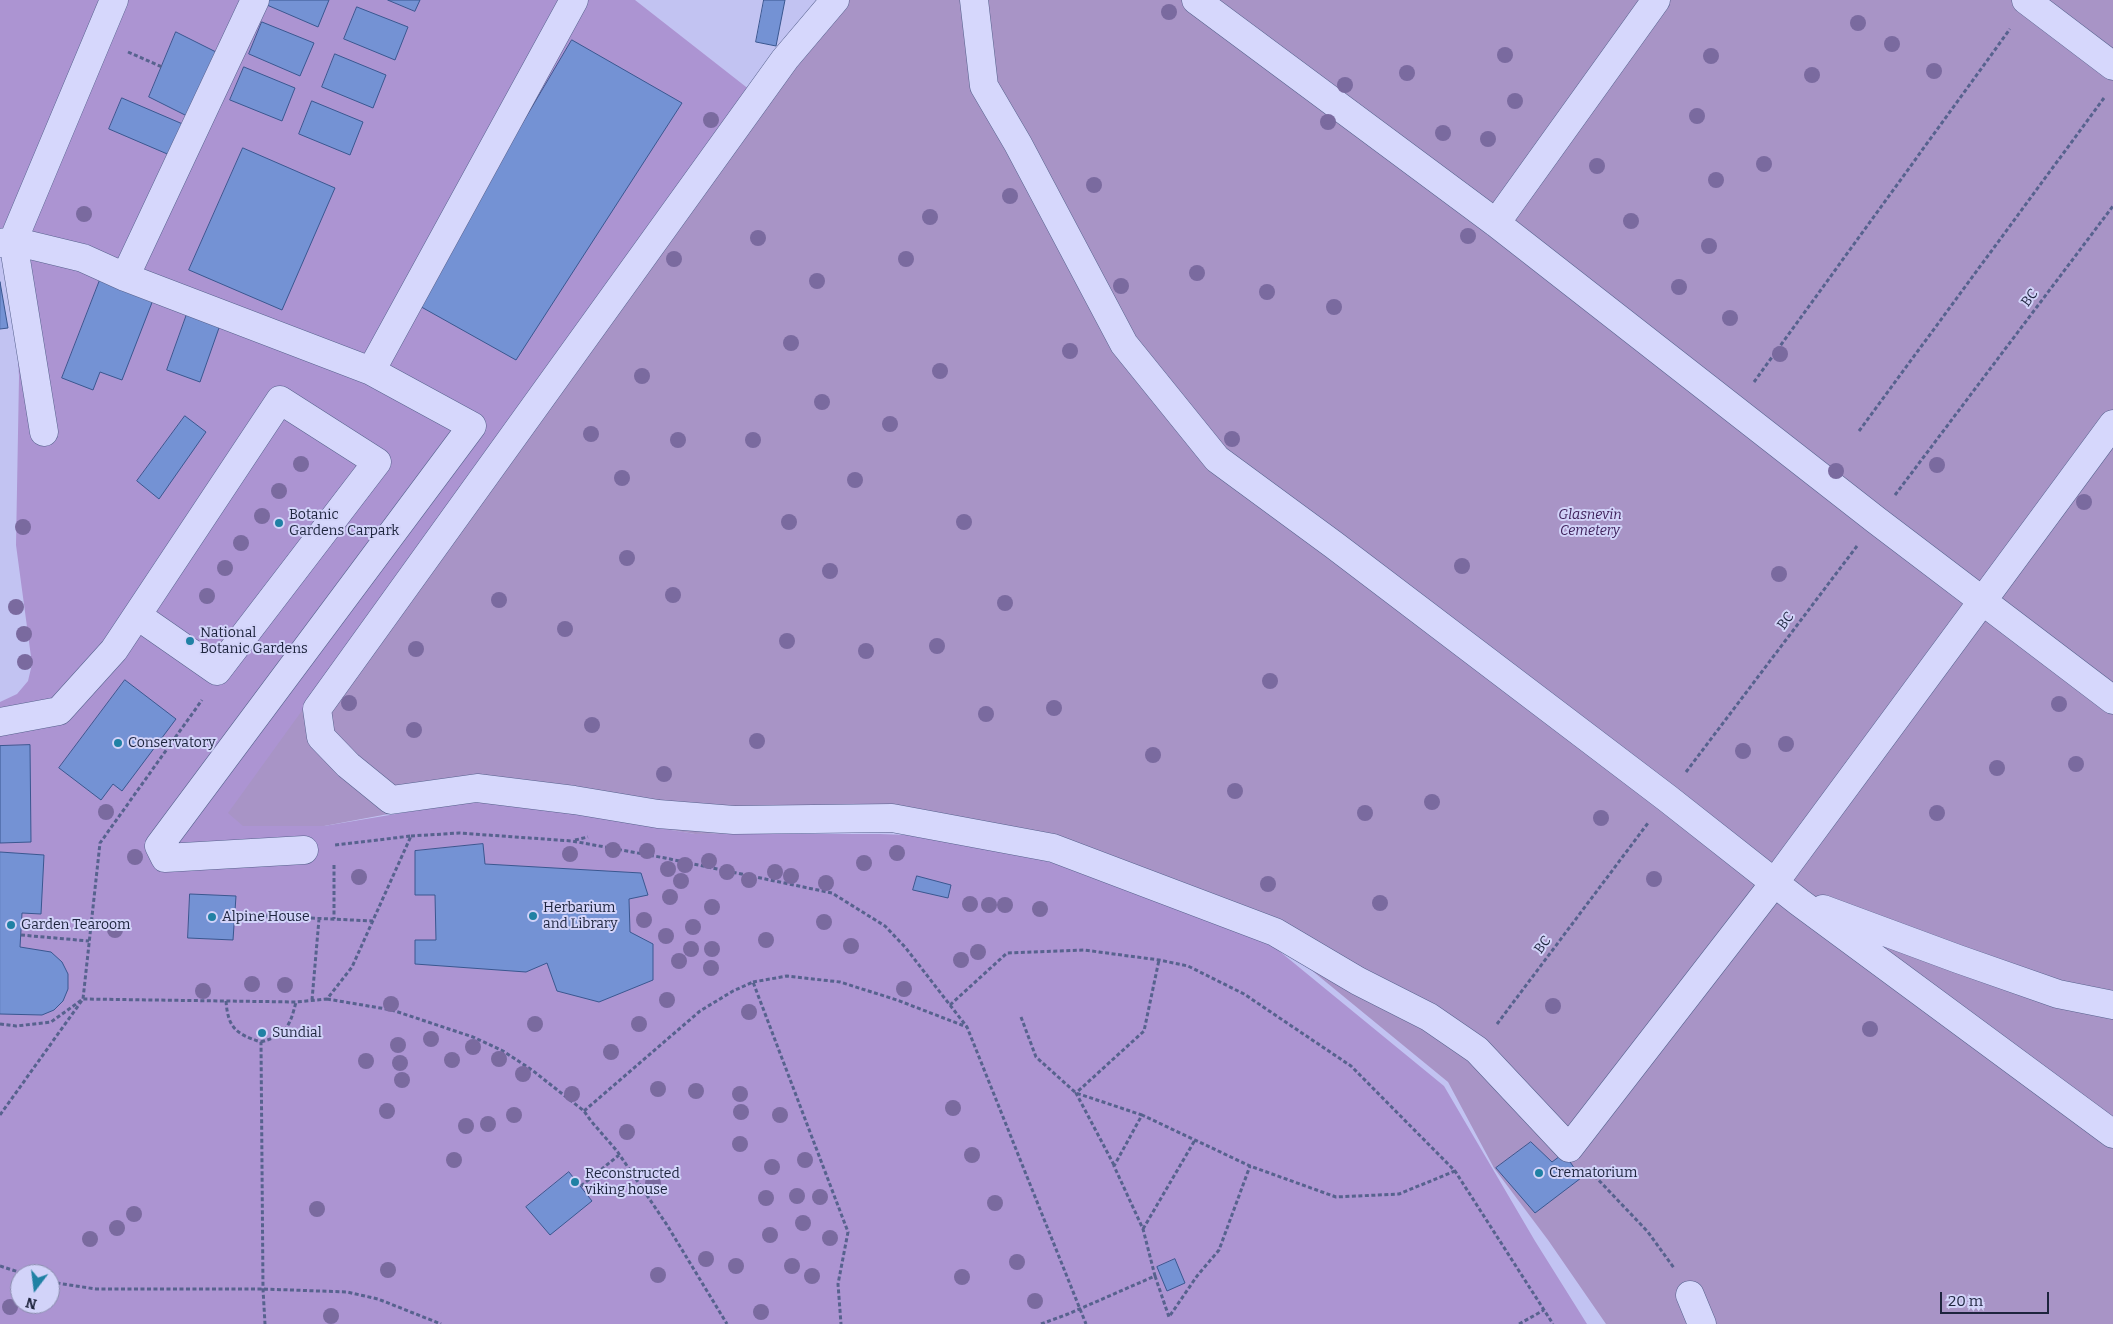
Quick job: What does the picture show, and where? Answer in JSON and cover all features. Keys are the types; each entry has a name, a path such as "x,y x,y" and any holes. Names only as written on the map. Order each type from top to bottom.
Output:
{"lane":[{"path":"44,432 7,242 114,0"},
{"path":"126,277 255,0"},
{"path":"371,371 574,0"},
{"path":"835,0 780,67 317,709 321,737 348,764 391,800 477,788 574,800 658,814 734,820 892,818 1053,848 1275,932 1358,981 1430,1017 1478,1050 1569,1148 1775,882 2113,424"},
{"path":"974,0 984,86 1018,144 1124,344 1217,459 1334,545 1667,798 1799,902 2113,1134"},
{"path":"1198,0 1496,224 1982,602 2113,700"},
{"path":"1496,224 1656,0"},
{"path":"2028,1 2113,66"},
{"path":"7,242 83,258 126,277 371,371 472,426 159,846 165,858 304,850"},
{"path":"0,722 59,710 114,650 280,400 377,462 217,671 138,616"},
{"path":"1799,902 1844,916 1958,960 2058,994 2113,1005"},
{"path":"1690,1295 1702,1324"}],"path":[{"path":"1734,409 2028,1"},
{"path":"1859,431 2107,93"},
{"name":"BC","path":"1478,1050 2113,206"},
{"path":"0,1115 82,999 100,843 208,692 217,671"},
{"path":"304,850 410,836 459,833 572,841 832,893 885,926 905,947 967,1027 1086,1324"},
{"path":"327,999 352,966 410,836"},
{"path":"334,864 334,919"},
{"path":"246,915 373,921"},
{"path":"312,1000 319,919"},
{"path":"21,935 89,941"},
{"path":"950,1005 1007,953 1084,950 1159,960 1188,966 1244,994 1351,1066 1455,1170 1553,1324"},
{"path":"1076,1093 1144,1031 1159,960"},
{"path":"584,1111 700,1011 752,982 787,976 840,982 897,1000 967,1027"},
{"path":"752,982 848,1232 838,1284 841,1324"},
{"path":"0,1024 16,1026 51,1022 82,999 296,1002 327,999 392,1010 474,1037 503,1051 532,1070 584,1111 619,1155 667,1225 727,1324"},
{"path":"226,1000 227,1017 235,1029 246,1037 261,1042 276,1038 286,1030 296,1002"},
{"path":"1021,1017 1036,1057 1076,1093 1114,1166 1143,1229 1154,1276 1169,1317 1197,1276 1219,1250 1250,1166"},
{"path":"261,1042 263,1290 265,1324"},
{"path":"1076,1093 1142,1115 1250,1166 1336,1197 1399,1194 1455,1170"},
{"path":"1114,1166 1142,1115"},
{"path":"1143,1229 1194,1140"},
{"path":"1569,1148 1648,1232 1677,1272 1690,1295"},
{"path":"581,1186 619,1155"},
{"path":"1041,1324 1154,1276"},
{"path":"60,1284 96,1289 347,1292 378,1300 441,1324"},
{"path":"1518,1324 1544,1310"}],"shaded area":[{"name":"National Botanic Gardens","path":"0,0 635,0 750,90 324,826 485,799 695,834 880,834 958,837 1072,868 1267,941 1444,1086 1535,1241 1587,1324 0,1324 0,702 17,694 28,681 32,664 16,545 19,377 12,253 0,247"}],"green space":[{"name":"Glasnevin Cemetery","path":"820,0 2113,0 2113,1324 1606,1324 1548,1240 1494,1168 1448,1082 1271,937 1050,858 961,836 874,832 695,834 485,799 324,826 243,826 228,813 507,427"}],"building":[{"path":"269,0 329,0 318,27 267,5"},
{"path":"388,0 420,0 415,11"},
{"path":"764,0 785,0 776,46 756,42"},
{"path":"357,7 408,27 395,60 344,39"},
{"path":"262,22 314,43 300,76 249,54"},
{"path":"176,32 220,54 189,117 149,97"},
{"path":"572,40 682,103 516,360 416,304"},
{"path":"335,54 386,75 373,108 322,87"},
{"path":"244,67 295,88 282,121 230,100"},
{"path":"122,98 185,125 172,156 109,129"},
{"path":"312,101 363,122 350,155 299,134"},
{"path":"243,148 335,188 282,310 189,270"},
{"path":"100,280 153,300 122,380 100,372 93,390 62,378"},
{"path":"0,282 8,328 0,329"},
{"path":"187,314 220,325 200,382 167,370"},
{"path":"185,416 206,432 159,499 137,481"},
{"name":"Conservatory","path":"125,680 176,719 122,791 113,784 101,800 59,768"},
{"path":"30,745 31,842 0,843 0,746"},
{"name":"Herbarium and Library","path":"483,844 485,864 641,873 648,895 629,899 630,932 653,944 653,980 599,1002 557,991 547,963 526,972 415,964 415,940 436,940 435,895 415,895 415,851"},
{"name":"Garden Tearoom","path":"0,852 44,855 41,914 22,913 20,947 51,952 62,962 68,974 68,989 63,1001 54,1010 42,1015 0,1014"},
{"path":"917,876 951,885 948,898 913,890"},
{"name":"Alpine House","path":"190,894 236,896 233,940 188,938"},
{"name":"Crematorium","path":"1531,1142 1552,1162 1564,1153 1581,1178 1535,1213 1496,1168"},
{"path":"569,1172 592,1201 550,1235 526,1207"},
{"path":"1175,1259 1185,1283 1167,1291 1157,1267"}],"place":[{"name":"Botanic Gardens Carpark","path":"279,523"},
{"name":"National Botanic Gardens","path":"190,641"},
{"name":"Conservatory","path":"118,743"},
{"name":"Herbarium and Library","path":"533,916"},
{"name":"Alpine House","path":"212,917"},
{"name":"Garden Tearoom","path":"11,925"},
{"name":"Sundial","path":"262,1033"},
{"name":"Crematorium","path":"1539,1173"},
{"name":"Reconstructed viking house","path":"575,1182"}]}
